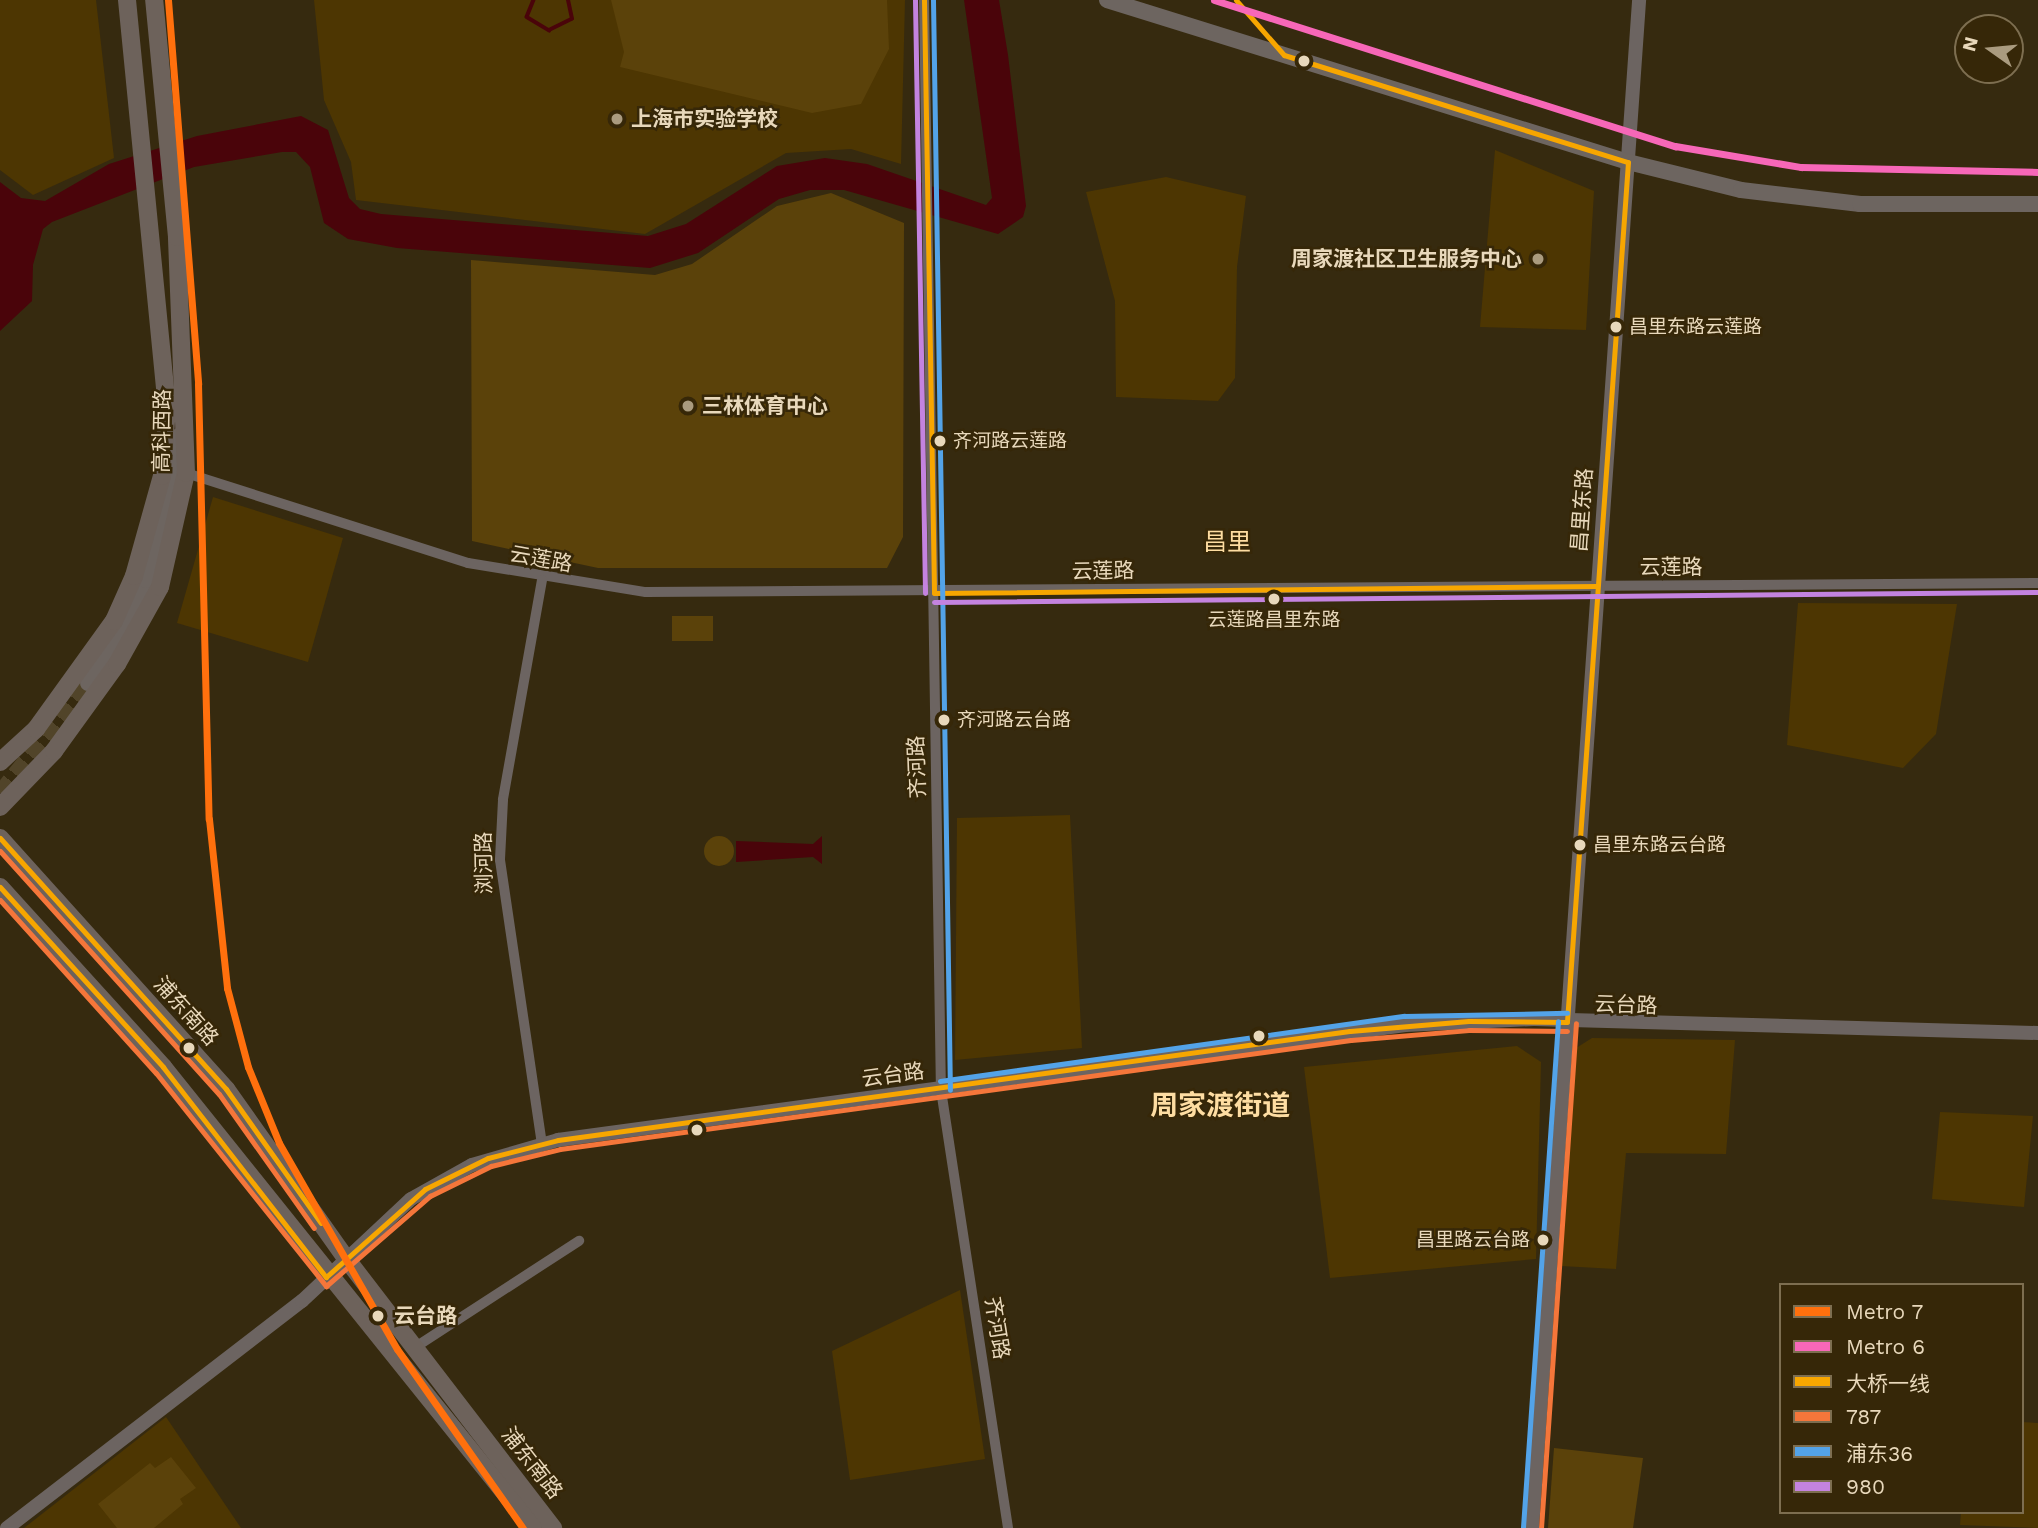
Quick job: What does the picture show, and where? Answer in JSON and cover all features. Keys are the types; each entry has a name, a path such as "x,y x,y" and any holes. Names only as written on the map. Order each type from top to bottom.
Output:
{"main road":[{"name":"高科西路","path":"0,762 36,729 114,621 134,576 162,476 167,408 127,0"},
{"name":"高科西路","path":"0,807 54,751 117,664 160,587 186,473 185,391 154,0"},
{"path":"1107,0 1628,162 1799,200 2038,204"},
{"path":"88,683 146,580 172,487 185,391"},
{"name":"浦东南路","path":"0,838 226,1089 345,1257 553,1528"},
{"name":"浦东南路","path":"0,887 163,1068 326,1278 533,1528"}],"street":[{"name":"齐河路","path":"924,0 941,1090 1008,1528"},
{"name":"昌里东路","path":"1532,1528 1639,0"},
{"name":"云莲路","path":"186,473 435,554 542,580 646,592 934,593 2038,583"},
{"name":"浏河路","path":"542,580 503,800 500,860 542,1145"},
{"name":"云台路","path":"7,1528 326,1278 345,1257 433,1184 488,1158 542,1145 1405,1025 1567,1022 2038,1033"},
{"path":"414,1348 579,1241"}],"shaded area":[{"path":"0,0 96,0 114,158 33,195 0,170"},
{"name":"上海市实验学校","path":"314,0 905,0 901,164 851,149 786,153 645,234 356,200 351,162 324,100"},
{"path":"611,0 887,0 889,49 861,104 812,113 620,67 624,52"},
{"path":"964,0 999,0 1008,55 1026,206 1023,217 998,234 844,190 810,190 779,199 698,253 650,268 397,248 348,239 324,223 310,167 296,152 282,152 194,167 52,222 43,229 33,265 32,301 0,331 0,182 21,198 45,201 109,164 197,136 301,116 328,130 349,198 360,209 381,214 648,236 686,224 777,166 825,158 867,164 986,205 992,198"},
{"name":"周家渡社区卫生服务中心","path":"1495,150 1594,191 1586,330 1480,327"},
{"path":"1166,177 1246,196 1237,267 1235,378 1218,401 1116,397 1115,301 1086,192"},
{"name":"三林体育中心","path":"831,193 904,223 903,537 887,568 598,568 472,541 471,260 655,275 692,264 777,206"},
{"path":"213,497 343,538 308,662 177,623"},
{"path":"1798,603 1957,604 1936,734 1903,768 1787,745"},
{"path":"672,616 713,616 713,641 672,641"},
{"path":"1070,815 1082,1048 955,1060 957,818"},
{"path":"719,836 730,840 734,851 730,862 719,866 708,862 704,851 708,840"},
{"path":"822,836 822,864 813,857 736,862 736,841 813,844"},
{"path":"1592,1038 1735,1040 1726,1154 1626,1153 1616,1269 1561,1266 1573,1050"},
{"path":"1517,1046 1541,1062 1536,1259 1330,1278 1304,1067"},
{"path":"1940,1112 2033,1116 2024,1207 1932,1199"},
{"path":"960,1290 985,1459 850,1480 832,1351"},
{"path":"166,1417 241,1528 24,1528"},
{"path":"2024,1422 2038,1423 2038,1528 1960,1525 1961,1514 2024,1514"},
{"path":"1554,1448 1643,1458 1633,1528 1548,1528"},
{"path":"171,1457 196,1488 180,1499 183,1504 154,1528 117,1528 98,1504 150,1463 155,1468"}],"waterway":[{"path":"534,0 527,17 549,30 572,19 568,0"}],"tunnel":[{"path":"0,793 88,683"}],"metro line":[{"name":"7","path":"168,0 198,384 209,819 227,988 248,1067 279,1143 397,1349 523,1528"},
{"name":"6","path":"1214,0 1675,146 1801,167 2038,172"}],"transit line":[{"name":"980","path":"915,0 925,593"},
{"name":"大桥一线","path":"924,0 934,593 1597,586"},
{"name":"浦东36","path":"933,0 950,1090"},
{"name":"大桥一线","path":"1236,0 1284,55 1628,162 1567,1022"},
{"name":"980","path":"934,602 2038,592"},
{"name":"大桥一线","path":"0,838 226,1089 321,1223"},
{"name":"787","path":"0,851 219,1094 314,1228"},
{"name":"大桥一线","path":"0,887 163,1067 326,1277 425,1189 488,1158 558,1140 1350,1031 1469,1021 1567,1022"},
{"name":"787","path":"0,900 156,1073 326,1286 430,1196 491,1166 560,1149 1351,1040 1469,1030 1567,1031"},
{"name":"浦东36","path":"940,1081 1404,1016 1567,1013"},
{"name":"浦东36","path":"1523,1527 1558,1021"},
{"name":"787","path":"1541,1528 1576,1023"}],"place":[{"name":"上海市实验学校","path":"617,119"},
{"name":"周家渡社区卫生服务中心","path":"1538,259"},
{"name":"昌里东路云莲路","path":"1616,327"},
{"name":"三林体育中心","path":"688,406"},
{"name":"齐河路云莲路","path":"940,441"},
{"name":"云莲路昌里东路","path":"1274,599"},
{"name":"齐河路云台路","path":"944,720"},
{"name":"昌里东路云台路","path":"1580,845"},
{"name":"昌里路云台路","path":"1543,1240"},
{"name":"云台路","path":"378,1316"}],"district":[{"name":"昌里","path":"1227,543"},
{"name":"周家渡街道","path":"1220,1106"}]}
